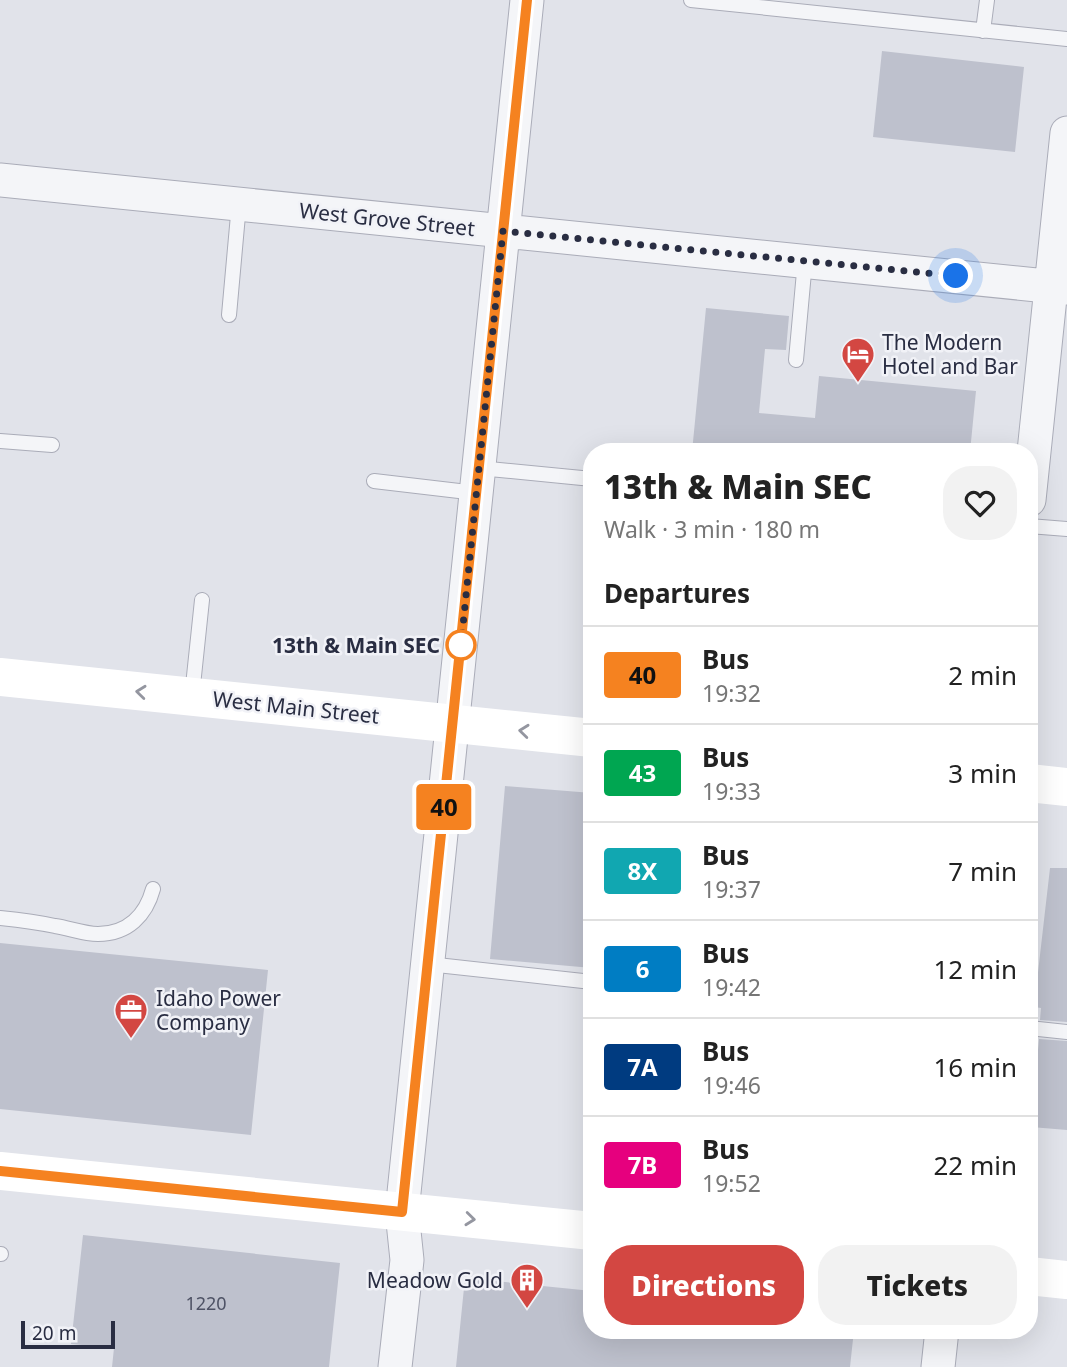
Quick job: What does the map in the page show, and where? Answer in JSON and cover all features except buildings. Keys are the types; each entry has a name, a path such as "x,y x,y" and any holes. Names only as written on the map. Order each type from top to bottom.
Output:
{"main road":[{"name":"West Main Street","path":"0,677 583,737"},
{"path":"1038,784 1067,787"},
{"path":"0,1171 583,1230"},
{"path":"1038,1277 1067,1280"}],"street":[{"path":"396,1367 407,1260 402,1212 527,0"},
{"path":"1037,443 1058,287 1067,133"},
{"name":"West Grove Street","path":"0,180 1058,287"},
{"path":"939,1367 941,1339"}],"lane":[{"path":"691,0 1067,39"},
{"path":"984,31 987,0"},
{"path":"229,316 239,204"},
{"path":"796,359 805,261"},
{"path":"0,441 52,445"},
{"path":"374,481 583,479"},
{"path":"1038,527 1067,529"},
{"path":"192,696 202,600"},
{"path":"0,918 99,934 121,929 136,920 148,907 153,889"},
{"path":"428,964 583,981"},
{"path":"1038,1029 1067,1032"}],"bus line":[{"name":"40","path":"0,1171 402,1212 527,0"}],"place":[{"name":"The Modern Hotel and Bar","path":"858,384"},
{"name":"13th & Main SEC","path":"461,645"},
{"name":"Idaho Power Company","path":"131,1040"},
{"name":"Meadow Gold","path":"527,1310"}],"route":[{"path":"461,645 503,231 956,276"}]}
